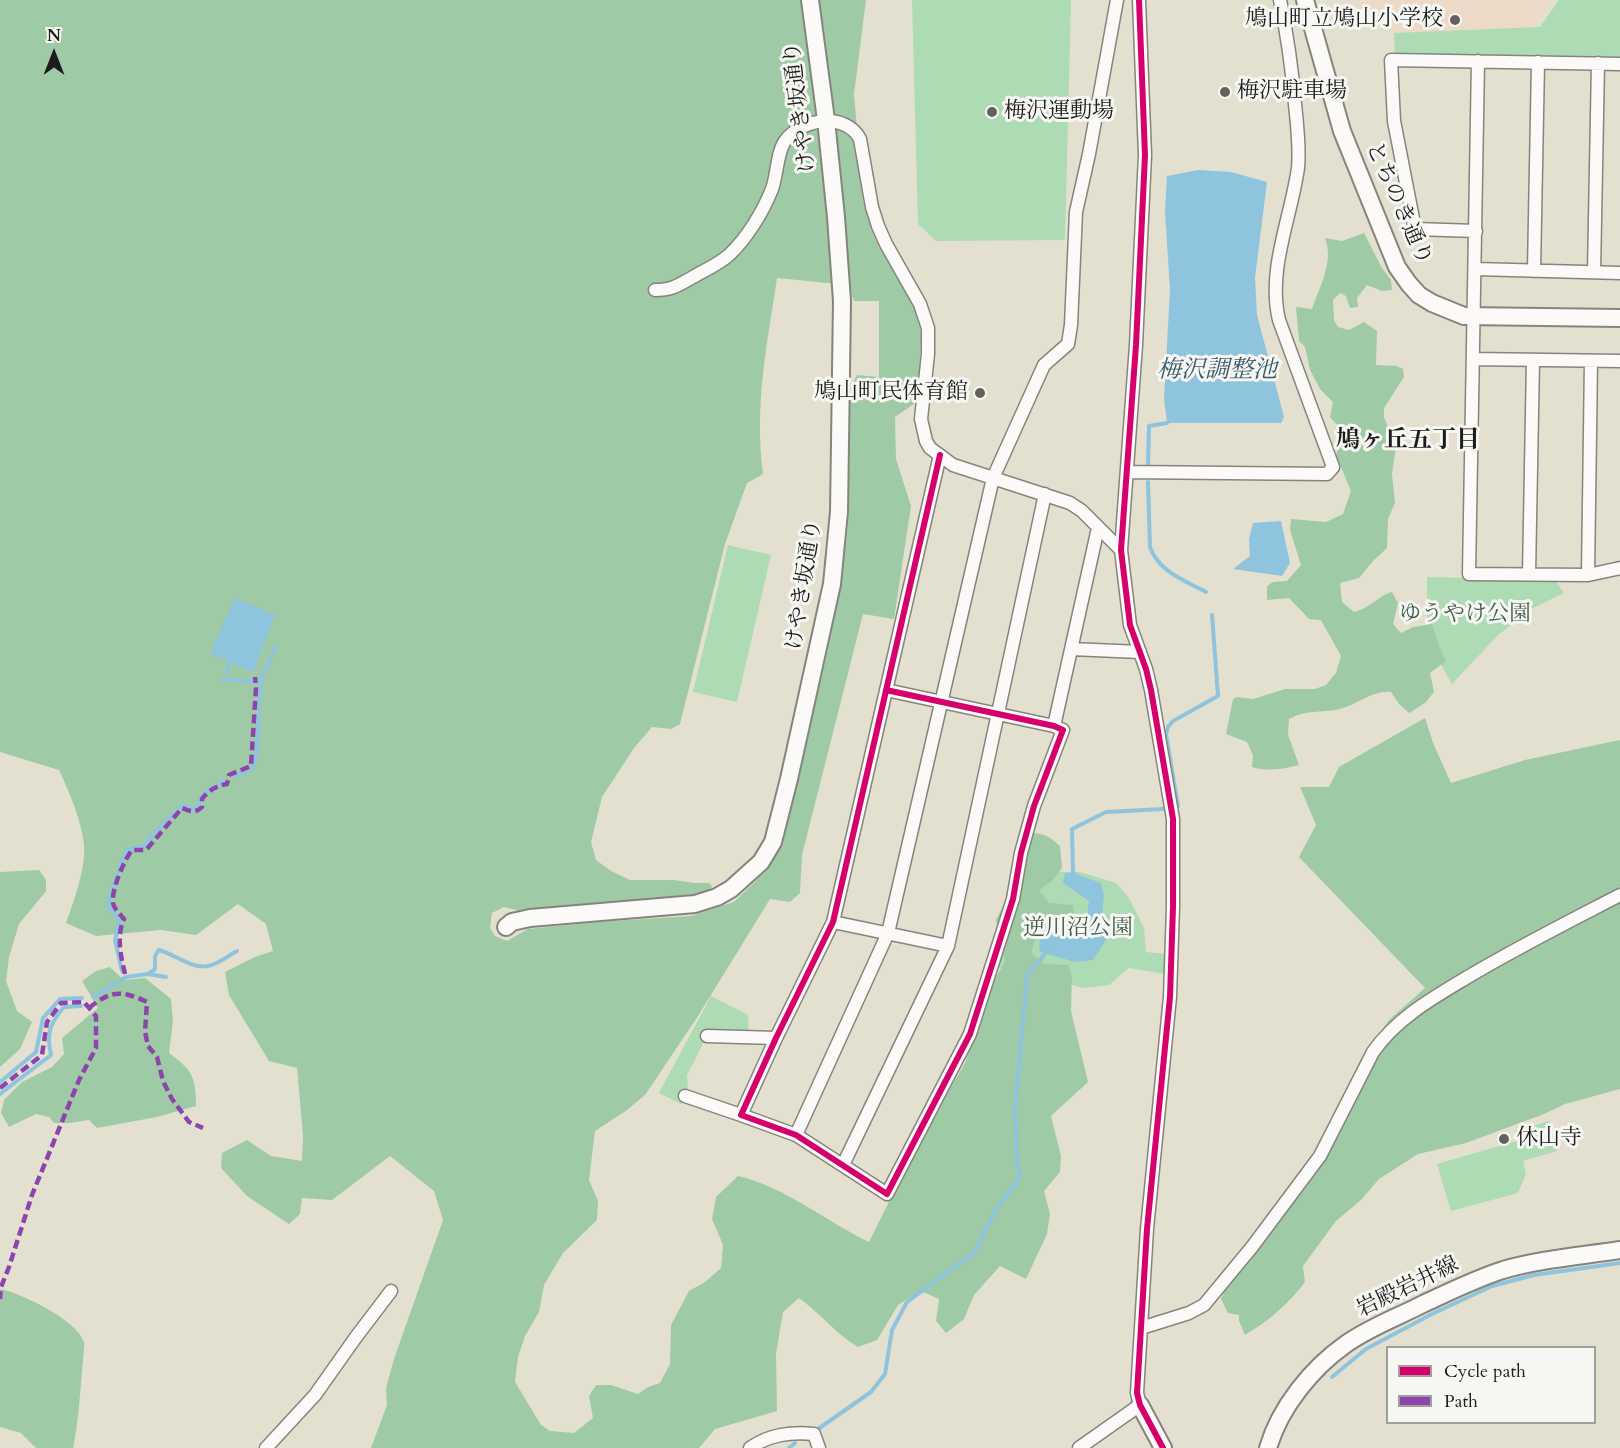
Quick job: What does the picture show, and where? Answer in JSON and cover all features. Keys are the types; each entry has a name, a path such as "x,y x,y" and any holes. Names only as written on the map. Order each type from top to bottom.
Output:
{"street":[{"name":"けやき坂通り","path":"506,927 512,922 530,918 695,904 717,897 731,889 761,862 773,842 823,630 832,584 839,512 842,301 826,120 810,0"},
{"path":"796,1135 888,933 993,478 1044,365 1068,345 1076,212 1117,0"},
{"path":"1139,0 1144,155 1136,345 1121,550 1130,625 1146,669 1158,723 1173,819 1170,997 1146,1229 1137,1393 1140,1404 1163,1448"},
{"path":"1126,472 1327,474 1334,467 1275,304 1276,281 1298,166 1294,96 1286,27 1280,0"},
{"name":"とちのき通り","path":"1305,0 1342,131 1397,267 1409,284 1431,303 1464,316 1620,318"},
{"path":"1476,231 1415,230 1394,122 1391,60 1620,64"},
{"path":"1478,61 1469,574 1588,574 1620,568"},
{"path":"1534,271 1538,62"},
{"path":"1594,273 1598,63"},
{"path":"655,290 669,290 729,255 746,235 760,213 772,189 783,144 799,128 826,120 848,125 860,139 872,207 885,244 920,304 928,328 928,354 921,419 926,441 953,465 1070,503 1082,511 1121,550"},
{"path":"1476,269 1620,273"},
{"path":"1473,359 1620,361"},
{"path":"1529,574 1533,360"},
{"path":"1588,574 1591,361"},
{"path":"741,1115 833,922 940,455"},
{"path":"843,1166 948,946 1045,495"},
{"path":"1054,726 1098,528"},
{"path":"1071,649 1140,652"},
{"path":"685,1096 796,1135 887,1194 970,1034 1013,899 1034,806 1063,730 1054,726 886,690"},
{"path":"1141,1328 1189,1313 1204,1305 1252,1247 1320,1156 1373,1052 1401,1020 1427,1001 1493,962 1620,895"},
{"path":"833,922 948,946"},
{"path":"707,1036 776,1038"},
{"name":"岩殿岩井線","path":"1268,1448 1287,1408 1313,1372 1346,1344 1374,1328 1466,1284 1502,1271 1538,1262 1620,1250"},
{"path":"266,1448 315,1395 391,1291"},
{"path":"1079,1448 1140,1404"},
{"path":"750,1448 775,1436 792,1432 814,1434 819,1448"}],"shaded area":[{"name":"鳩山町立鳩山小学校","path":"1358,0 1552,0 1528,32 1523,35 1396,32 1360,13"}],"green space":[{"path":"0,0 866,0 854,94 863,200 880,249 906,286 918,310 921,336 918,401 895,417 896,459 911,506 894,619 863,614 802,855 800,893 790,902 770,899 698,1016 645,1095 595,1131 589,1180 598,1201 597,1220 563,1253 544,1285 539,1312 525,1336 518,1357 515,1382 541,1425 550,1431 574,1433 593,1418 589,1396 596,1385 611,1385 638,1394 660,1383 670,1364 671,1325 689,1291 705,1282 721,1268 723,1245 712,1219 716,1197 738,1176 756,1181 789,1196 869,1242 915,1149 965,1063 996,977 1005,961 996,920 1007,898 1024,833 1035,833 1044,835 1060,846 1062,868 1052,881 1039,890 1049,903 1073,905 1074,916 1062,924 1038,931 1031,953 1044,964 1068,965 1072,976 1071,1011 1088,1082 1051,1116 1061,1156 1060,1172 1044,1191 1050,1214 1047,1234 1026,1279 1000,1266 974,1295 964,1319 946,1333 936,1321 939,1299 921,1291 898,1305 877,1340 858,1347 799,1298 783,1312 776,1354 777,1411 715,1429 699,1448 371,1448 387,1405 386,1388 394,1359 443,1220 434,1191 390,1156 332,1200 302,1198 300,1214 289,1224 247,1196 221,1168 222,1153 247,1140 271,1156 302,1161 303,1136 297,1068 269,1061 229,995 225,972 273,951 266,924 238,904 196,935 161,930 96,936 66,923 79,884 84,854 80,826 71,797 59,770 0,752","holes":["777,278 848,285 854,301 879,301 879,377 857,375 850,388 848,525 840,591 784,830 766,871 734,902 691,916 528,929 507,941 495,936 490,928 492,913 504,907 525,912 624,901 669,899 706,893 712,887 710,883 630,880 611,871 596,860 591,842 602,797 634,748 652,727 671,729 680,724 725,544 747,483 763,474 761,400"]},
{"name":"梅沢運動場","path":"912,0 1071,0 1065,240 936,241 918,224"},
{"path":"1559,0 1620,0 1620,59 1395,56 1394,33 1540,27"},
{"path":"1364,233 1382,268 1391,280 1392,290 1382,291 1367,285 1357,298 1358,307 1350,308 1346,296 1340,293 1333,300 1334,320 1338,327 1349,330 1364,322 1377,331 1376,365 1397,366 1403,369 1404,377 1384,408 1384,417 1396,447 1392,474 1395,503 1388,519 1387,548 1359,578 1340,583 1342,602 1354,612 1392,592 1398,603 1393,624 1401,633 1413,627 1432,624 1446,661 1430,673 1434,692 1425,703 1409,713 1391,692 1384,692 1343,708 1303,713 1289,719 1288,735 1299,765 1288,768 1258,769 1252,767 1253,755 1247,742 1226,734 1233,699 1237,697 1253,699 1285,689 1315,689 1326,685 1336,673 1341,656 1321,620 1309,619 1289,598 1267,600 1267,586 1273,582 1287,581 1301,565 1290,530 1291,519 1326,522 1343,514 1351,491 1336,455 1340,441 1339,427 1330,417 1333,402 1320,389 1310,370 1305,347 1299,341 1296,307 1312,309 1327,265 1325,238 1342,241"},
{"path":"728,545 771,555 737,702 693,692"},
{"name":"ゆうやけ公園","path":"1427,577 1555,580 1564,593 1531,609 1497,636 1452,684 1427,640"},
{"path":"1425,718 1433,743 1451,783 1525,760 1620,740 1620,1089 1565,1104 1466,1143 1418,1154 1379,1179 1361,1200 1336,1221 1303,1266 1305,1282 1299,1290 1278,1312 1245,1335 1239,1315 1228,1313 1221,1299 1226,1287 1310,1181 1335,1140 1359,1092 1363,1056 1389,1020 1425,988 1299,857 1316,825 1300,787 1329,787 1339,767"},
{"path":"39,870 46,880 46,891 19,924 9,957 6,981 17,1011 32,1022 20,1049 0,1067 0,872"},
{"name":"逆川沼公園","path":"1058,872 1080,872 1116,883 1129,898 1144,928 1146,952 1166,954 1166,974 1129,968 1109,985 1083,988 996,967 1018,899"},
{"path":"110,967 124,980 145,978 171,999 173,1021 169,1053 188,1069 194,1081 196,1106 157,1117 97,1128 89,1120 54,1123 49,1117 36,1114 9,1127 1,1113 4,1100 22,1082 52,1067 64,1054 62,1038 98,1008 82,981 96,971"},
{"path":"711,996 748,1015 749,1033 709,1032 687,1075 688,1090 681,1104 659,1093"},
{"path":"1549,1121 1557,1151 1523,1161 1526,1174 1518,1193 1451,1211 1437,1164 1517,1141 1515,1131"},
{"path":"0,1289 34,1302 60,1317 71,1325 84,1342 73,1448 36,1448 21,1433 0,1427"}],"water":[{"name":"梅沢調整池","path":"1198,170 1231,172 1267,182 1255,278 1257,315 1284,417 1281,423 1167,423 1164,399 1170,290 1165,212 1167,176"},
{"path":"1281,521 1290,563 1282,576 1233,569 1250,556 1249,539 1253,523"},
{"path":"235,598 275,615 253,672 210,654"},
{"path":"1065,873 1073,873 1101,883 1104,896 1102,915 1109,935 1093,960 1075,962 1040,952 1039,942 1046,930 1068,927 1087,918 1089,901 1063,883"}],"waterway":[{"path":"1148,466 1149,426 1167,423"},
{"path":"1148,482 1150,547 1154,556 1173,574 1206,592"},
{"path":"1174,808 1178,806 1166,734 1173,721 1218,696 1212,615"},
{"path":"235,776 253,768 257,750 261,680 276,647"},
{"path":"226,673 230,662"},
{"path":"223,679 256,682 261,680"},
{"path":"122,971 115,940 119,925 118,917 109,907 109,900 126,850 146,845 156,830 182,805 194,809 203,794 223,781"},
{"path":"1076,876 1073,873 1072,829 1106,812 1163,809"},
{"path":"148,974 155,969 155,956 159,950 202,966 215,964 237,951"},
{"path":"818,1429 871,1392 885,1374 892,1330 907,1302 974,1253 994,1213 1020,1177 1015,1111 1027,976 1048,950"},
{"path":"93,997 126,977 148,974 166,977"},
{"path":"0,1082 36,1052 43,1018 60,999 82,998"},
{"path":"0,1094 51,1055 50,1029 64,1007 81,1006"},
{"path":"1332,1377 1366,1349 1492,1286 1534,1275 1620,1263"},
{"path":"789,1448 795,1443"}],"marked path":[{"path":"125,974 120,939 124,919 113,903 114,891 122,868 132,850 146,850 182,808 197,811 202,807 202,799 207,793 227,784 229,775 251,766 255,677"},
{"path":"89,1008 104,998 117,994 130,995 147,1002 145,1032 148,1046 157,1057 163,1081 172,1099 189,1122 203,1128"},
{"path":"0,1088 42,1055 47,1022 61,1003 84,1002 96,1016 96,1048 79,1080 32,1195 1,1287 0,1299"}],"cycle path":[{"path":"1139,0 1145,155 1136,345 1121,550 1130,625 1151,690 1173,819 1170,997 1147,1229 1137,1393 1140,1405 1163,1448"},
{"path":"886,690 1054,726 1063,730 1034,806 1021,853 1013,899 970,1034 887,1194 796,1135 741,1115 833,922 940,455"}],"place":[{"name":"鳩山町立鳩山小学校","path":"1455,20"},
{"name":"梅沢駐車場","path":"1225,92"},
{"name":"梅沢運動場","path":"992,112"},
{"name":"鳩山町民体育館","path":"980,393"},
{"name":"休山寺","path":"1504,1139"}],"district":[{"name":"鳩ヶ丘五丁目","path":"1408,441"}]}
